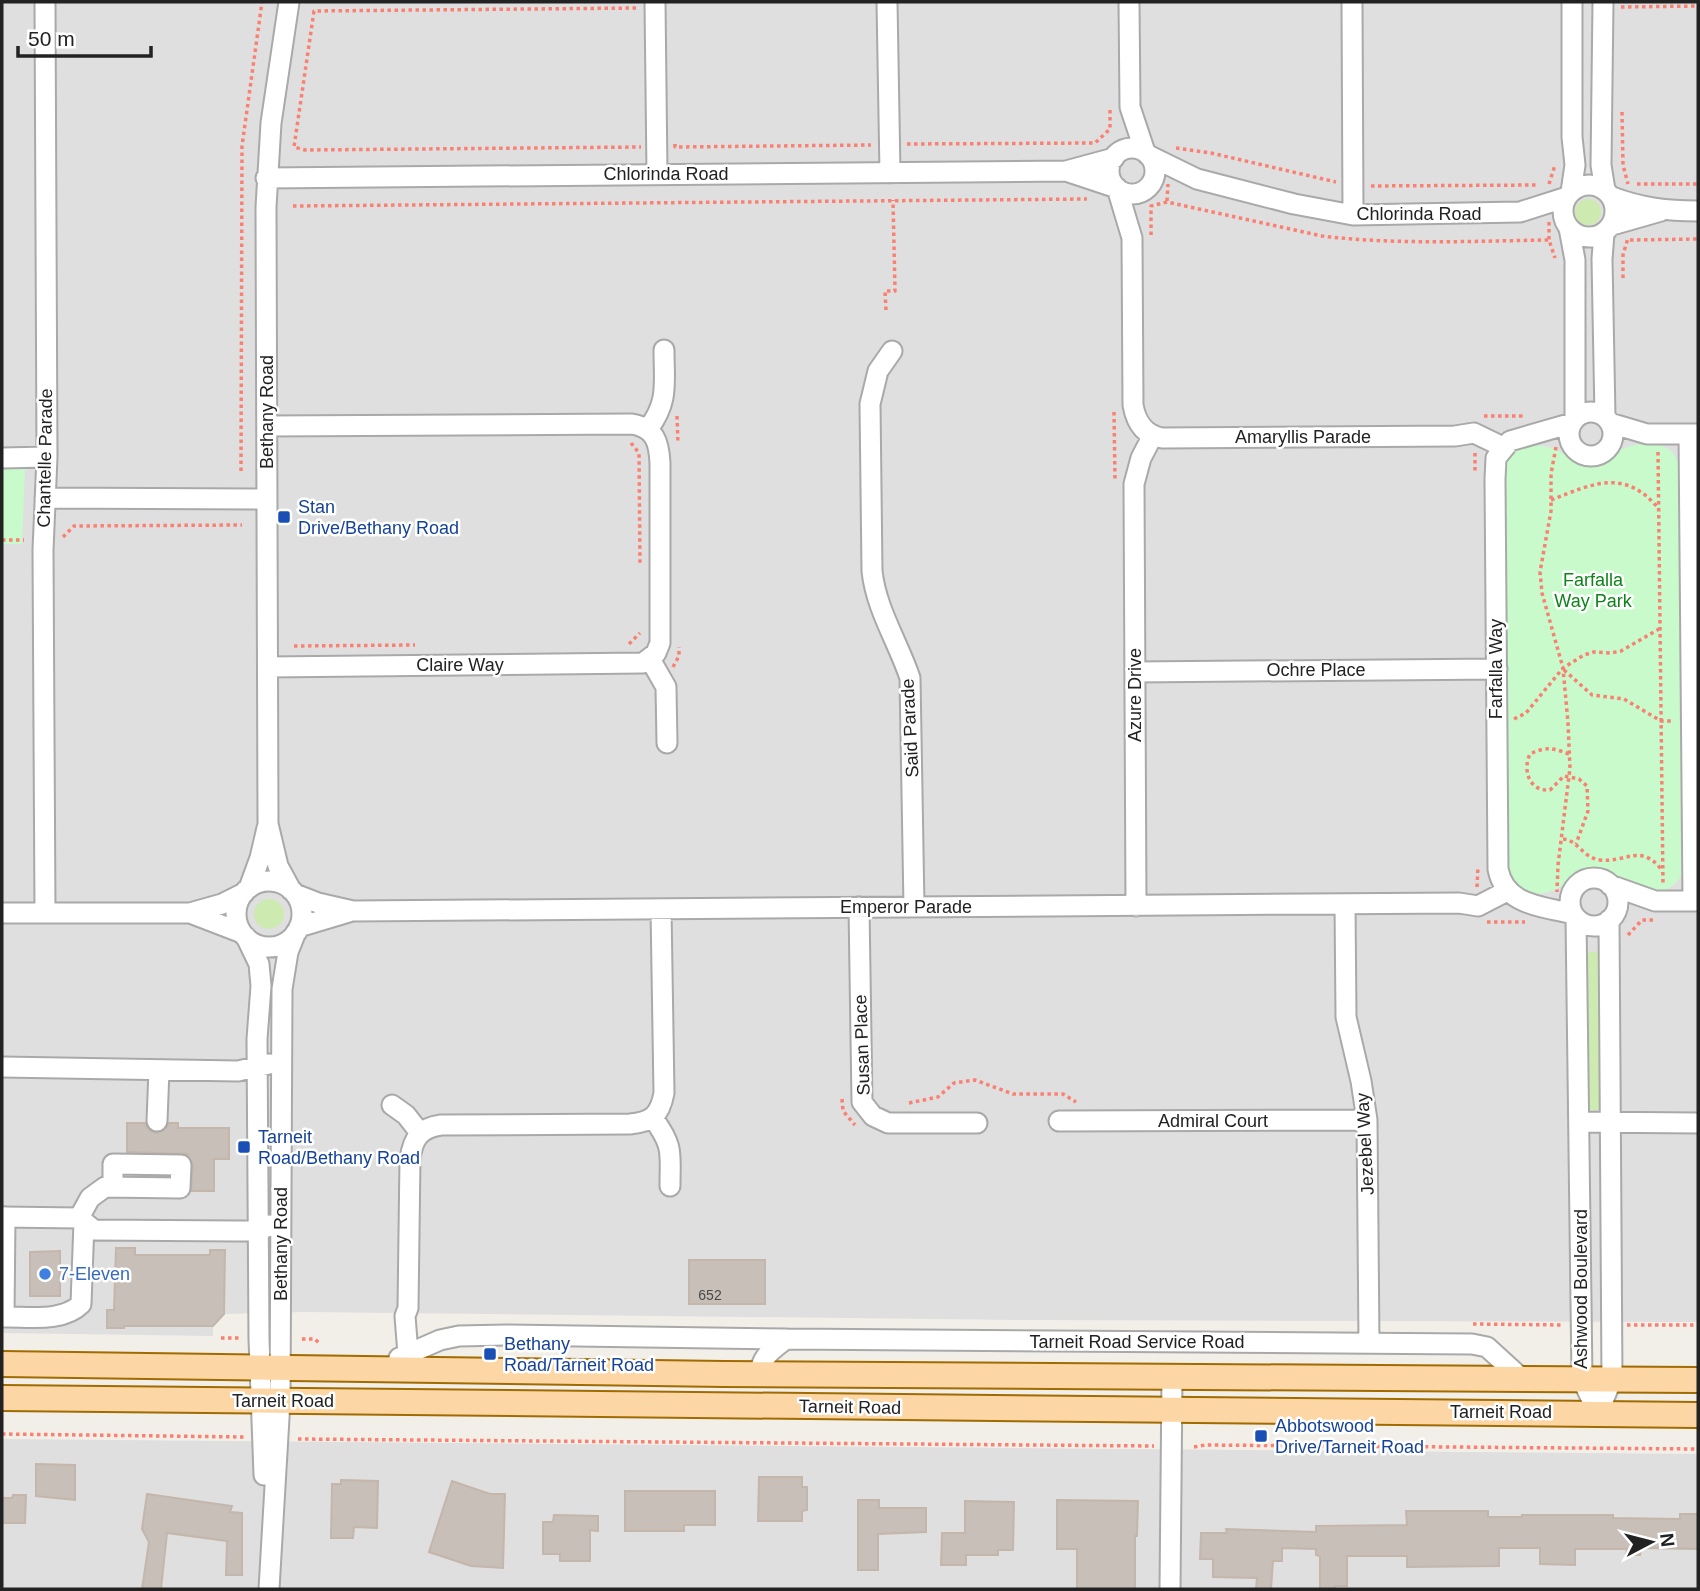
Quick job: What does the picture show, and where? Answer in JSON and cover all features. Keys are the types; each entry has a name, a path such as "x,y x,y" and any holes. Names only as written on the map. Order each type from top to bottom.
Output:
{"main road":[{"name":"Tarneit Road","path":"2,1364 760,1374 1698,1380"},
{"path":"760,1374 766,1388 780,1394 924,1395 992,1409"},
{"name":"Tarneit Road","path":"2,1398 1698,1415"}],"street":[{"name":"Chantelle Parade","path":"45,2 45,914"},
{"name":"Bethany Road","path":"246,890 260,858 268,824 266,177 271,122 289,2"},
{"path":"655,2 666,147 657,174"},
{"path":"887,2 890,173"},
{"path":"1129,2 1130,107 1109,171 1132,238 1133,405 1135,415 1147,432"},
{"path":"1352,2 1353,215"},
{"path":"1566,446 1574,421 1575,260 1563,211 1569,195 1574,165 1572,2"},
{"path":"1607,449 1613,436 1607,420 1602,260 1608,229 1616,211 1601,165 1612,4"},
{"path":"1130,107 1154,170 1132,238"},
{"path":"1115,156 1132,148 1147,154"},
{"name":"Chlorinda Road","path":"1147,154 1197,179 1294,204 1353,215 1520,212 1568,226"},
{"name":"Chlorinda Road","path":"266,177 1066,171 1115,156"},
{"name":"Chlorinda Road","path":"1066,171 1117,188"},
{"name":"Chlorinda Road","path":"1147,188 1197,179"},
{"path":"1569,195 1584,185 1599,187 1629,204 1662,211 1698,211"},
{"path":"1117,188 1132,194 1147,188"},
{"name":"Chlorinda Road","path":"1520,212 1569,195"},
{"path":"1568,226 1582,237 1589,238 1662,211"},
{"path":"648,429 662,408 664,350"},
{"name":"Said Parade","path":"892,351 878,371 870,404 872,571 874,592 910,678 914,907"},
{"path":"1500,453 1517,438 1535,435 1593,412 1607,420 1652,434 1694,434 1695,667 1692,722 1696,901 1610,919 1596,926 1588,925 1574,916 1531,912 1504,885"},
{"path":"267,426 621,424 648,429 657,440 660,463 660,643 650,659 666,687 667,743"},
{"name":"Amaryllis Parade","path":"1147,432 1162,438 1455,436 1500,453"},
{"name":"Azure Drive","path":"1136,906 1134,484 1147,432"},
{"path":"1535,435 1588,456 1652,434"},
{"name":"Farfalla Way","path":"1500,453 1494,479 1497,853 1504,885"},
{"path":"2,457 47,457"},
{"path":"45,498 267,499"},
{"name":"Claire Way","path":"268,667 633,664 650,659"},
{"name":"Ochre Place","path":"1135,672 1497,669"},
{"name":"Bethany Road","path":"268,824 278,866 293,892"},
{"path":"1531,912 1591,878 1598,878 1661,908"},
{"path":"2,913 190,913 222,904 266,881 284,885 293,892 301,910 298,929 282,944 272,946 253,943 244,935 190,913"},
{"path":"1574,916 1570,901 1574,888 1579,883"},
{"name":"Emperor Parade","path":"293,892 318,903 354,911 1459,903 1504,885"},
{"path":"1610,885 1615,891 1617,905 1610,919"},
{"path":"244,935 236,916 246,890"},
{"name":"Jezebel Way","path":"1345,904 1346,1017 1367,1120 1369,1343"},
{"name":"Susan Place","path":"859,907 862,1102 873,1116 888,1123 977,1123"},
{"path":"408,1354 405,1316 408,1308 412,1147 420,1133 441,1125 630,1124 653,1118 662,1106 664,1093 661,909"},
{"name":"Emperor Parade","path":"298,929 354,911"},
{"name":"Ashwood Boulevard","path":"1574,916 1582,1379 1598,1413"},
{"name":"Ashwood Boulevard","path":"1598,1413 1612,1379 1610,919"},
{"name":"Bethany Road","path":"269,1589 270,1366 280,1220 284,974 298,929"},
{"name":"Bethany Road","path":"244,935 254,952 260,974 257,1061 259,1231 270,1366"},
{"path":"2,1067 239,1071 257,1061 283,1060"},
{"path":"158,1121 159,1070"},
{"path":"392,1105 406,1115 420,1133"},
{"path":"653,1118 668,1138 670,1186"},
{"name":"Admiral Court","path":"1059,1121 1367,1120"},
{"path":"1579,1122 1698,1122"},
{"path":"113,1188 105,1188 90,1198 81,1220 81,1304 73,1312 63,1316 3,1317 3,1217 81,1220 94,1230 259,1231 280,1220"},
{"path":"408,1308 415,1328 427,1346"},
{"name":"Tarneit Road","path":"380,1368 427,1346 459,1336 786,1339"},
{"path":"760,1374 760,1365 766,1355 786,1339"},
{"name":"Tarneit Road Service Road","path":"786,1339 1482,1345 1521,1378"},
{"path":"1170,1589 1172,1377"}],"path":[{"path":"241,471 242,146 262,2"},
{"path":"1612,4 1698,6"},
{"path":"636,8 314,11 294,147 305,150 666,147"},
{"path":"1628,184 1698,184"},
{"path":"886,310 886,291 895,291 893,200"},
{"path":"1151,246 1151,206 1167,202 1322,236 1356,240 1549,240 1555,260"},
{"path":"1628,240 1698,239"},
{"path":"662,408 677,408 678,449"},
{"path":"1627,935 1642,920 1661,908 1660,510 1652,434"},
{"path":"629,441 639,453 640,578"},
{"path":"1557,895 1569,754 1563,668 1540,582 1551,500 1551,474 1566,446"},
{"path":"1551,500 1589,486 1616,482 1634,486 1642,491 1660,510"},
{"path":"62,544 64,535 74,526 242,525"},
{"path":"2,540 24,540"},
{"path":"617,644 631,644 640,634 640,620"},
{"path":"1497,719 1521,717 1563,668 1594,652 1621,652 1661,628"},
{"path":"662,678 674,666 678,656 678,642"},
{"path":"294,646 426,645"},
{"path":"1563,668 1592,695 1624,699 1661,721 1692,722"},
{"path":"1569,754 1556,748 1545,747 1531,754 1526,766 1531,784 1540,790 1550,790 1559,778 1569,776 1584,782 1589,800 1586,819 1576,844"},
{"path":"1562,839 1569,839 1584,854 1602,860 1648,856 1662,870"},
{"path":"1478,922 1531,912"},
{"path":"900,1103 930,1100 954,1083 975,1080 1013,1094 1063,1094 1078,1103"},
{"path":"842,1094 843,1111 856,1127"},
{"path":"221,1338 240,1338"},
{"path":"302,1339 315,1339 320,1344"},
{"path":"2,1434 247,1437"},
{"path":"298,1439 1154,1446"},
{"path":"1194,1447 1698,1449"}],"shaded area":[{"path":"2,2 1698,2 1698,1322 1022,1320 304,1312 225,1314 213,1326 213,1336 2,1333"},
{"path":"2,1439 1698,1454 1698,1589 2,1589"}],"green space":[{"path":"1588,199 1597,203 1601,212 1597,221 1588,225 1579,221 1575,212 1579,203"},
{"name":"Farfalla Way Park","path":"1655,444 1673,453 1680,472 1681,876 1671,887 1649,892 1623,885 1598,872 1578,876 1549,892 1538,894 1526,891 1512,883 1507,859 1506,462 1523,447 1537,445 1552,448 1580,463 1593,464 1631,446"},
{"path":"2,465 25,469 22,544 2,544"},
{"path":"269,899 275,900 283,908 283,920 275,928 269,929 263,928 255,920 254,914 255,908 263,900"},
{"path":"1600,951 1601,1108 1595,1111 1588,1108 1585,953"}],"building":[{"path":"127,1123 145,1123 150,1131 156,1133 163,1131 169,1123 178,1123 178,1128 229,1128 229,1159 214,1159 214,1191 191,1191 193,1165 187,1154 127,1152"},
{"path":"116,1248 135,1248 135,1255 210,1255 210,1250 225,1250 224,1314 213,1326 107,1328 107,1310 114,1310"},
{"name":"7-Eleven","path":"60,1251 60,1296 30,1296 30,1252"},
{"path":"689,1260 765,1260 765,1304 689,1304"},
{"path":"36,1464 75,1465 75,1500 36,1496"},
{"path":"759,1477 802,1477 802,1487 807,1487 807,1510 802,1511 802,1521 758,1521"},
{"path":"341,1480 378,1481 377,1528 354,1527 353,1538 331,1538 332,1484 341,1484"},
{"path":"452,1481 490,1494 505,1494 503,1568 471,1566 429,1552"},
{"path":"625,1491 715,1491 715,1525 684,1525 684,1531 625,1531"},
{"path":"147,1494 232,1506 230,1512 242,1513 242,1575 226,1575 227,1541 167,1533 161,1589 142,1589 149,1542 142,1529"},
{"path":"13,1495 26,1495 25,1523 2,1523 2,1498 12,1498"},
{"path":"858,1500 879,1500 879,1508 926,1508 926,1532 878,1534 878,1570 858,1570"},
{"path":"1057,1500 1138,1501 1135,1589 1077,1589 1077,1549 1057,1549"},
{"path":"965,1501 1014,1502 1013,1550 998,1550 998,1555 966,1555 966,1565 941,1565 942,1533 965,1533"},
{"path":"1406,1511 1488,1511 1488,1517 1613,1515 1613,1518 1680,1519 1680,1514 1698,1514 1698,1549 1641,1548 1640,1555 1626,1555 1627,1549 1575,1549 1575,1565 1540,1564 1540,1548 1499,1548 1499,1566 1407,1567 1407,1556 1347,1556 1347,1586 1335,1586 1335,1589 1320,1589 1320,1556 1316,1555 1316,1549 1282,1548 1282,1561 1273,1561 1271,1589 1256,1589 1257,1578 1213,1577 1213,1559 1200,1559 1201,1533 1227,1533 1226,1529 1316,1532 1316,1526 1407,1525"},
{"path":"554,1515 598,1516 598,1531 590,1530 590,1561 560,1561 560,1554 543,1554 543,1522 553,1522"}],"place":[{"name":"Stan Drive/Bethany Road","path":"284,517"},
{"name":"Tarneit Road/Bethany Road","path":"244,1147"},
{"name":"7-Eleven","path":"45,1274"},
{"name":"Bethany Road/Tarneit Road","path":"490,1354"},
{"name":"Abbotswood Drive/Tarneit Road","path":"1261,1436"}]}
